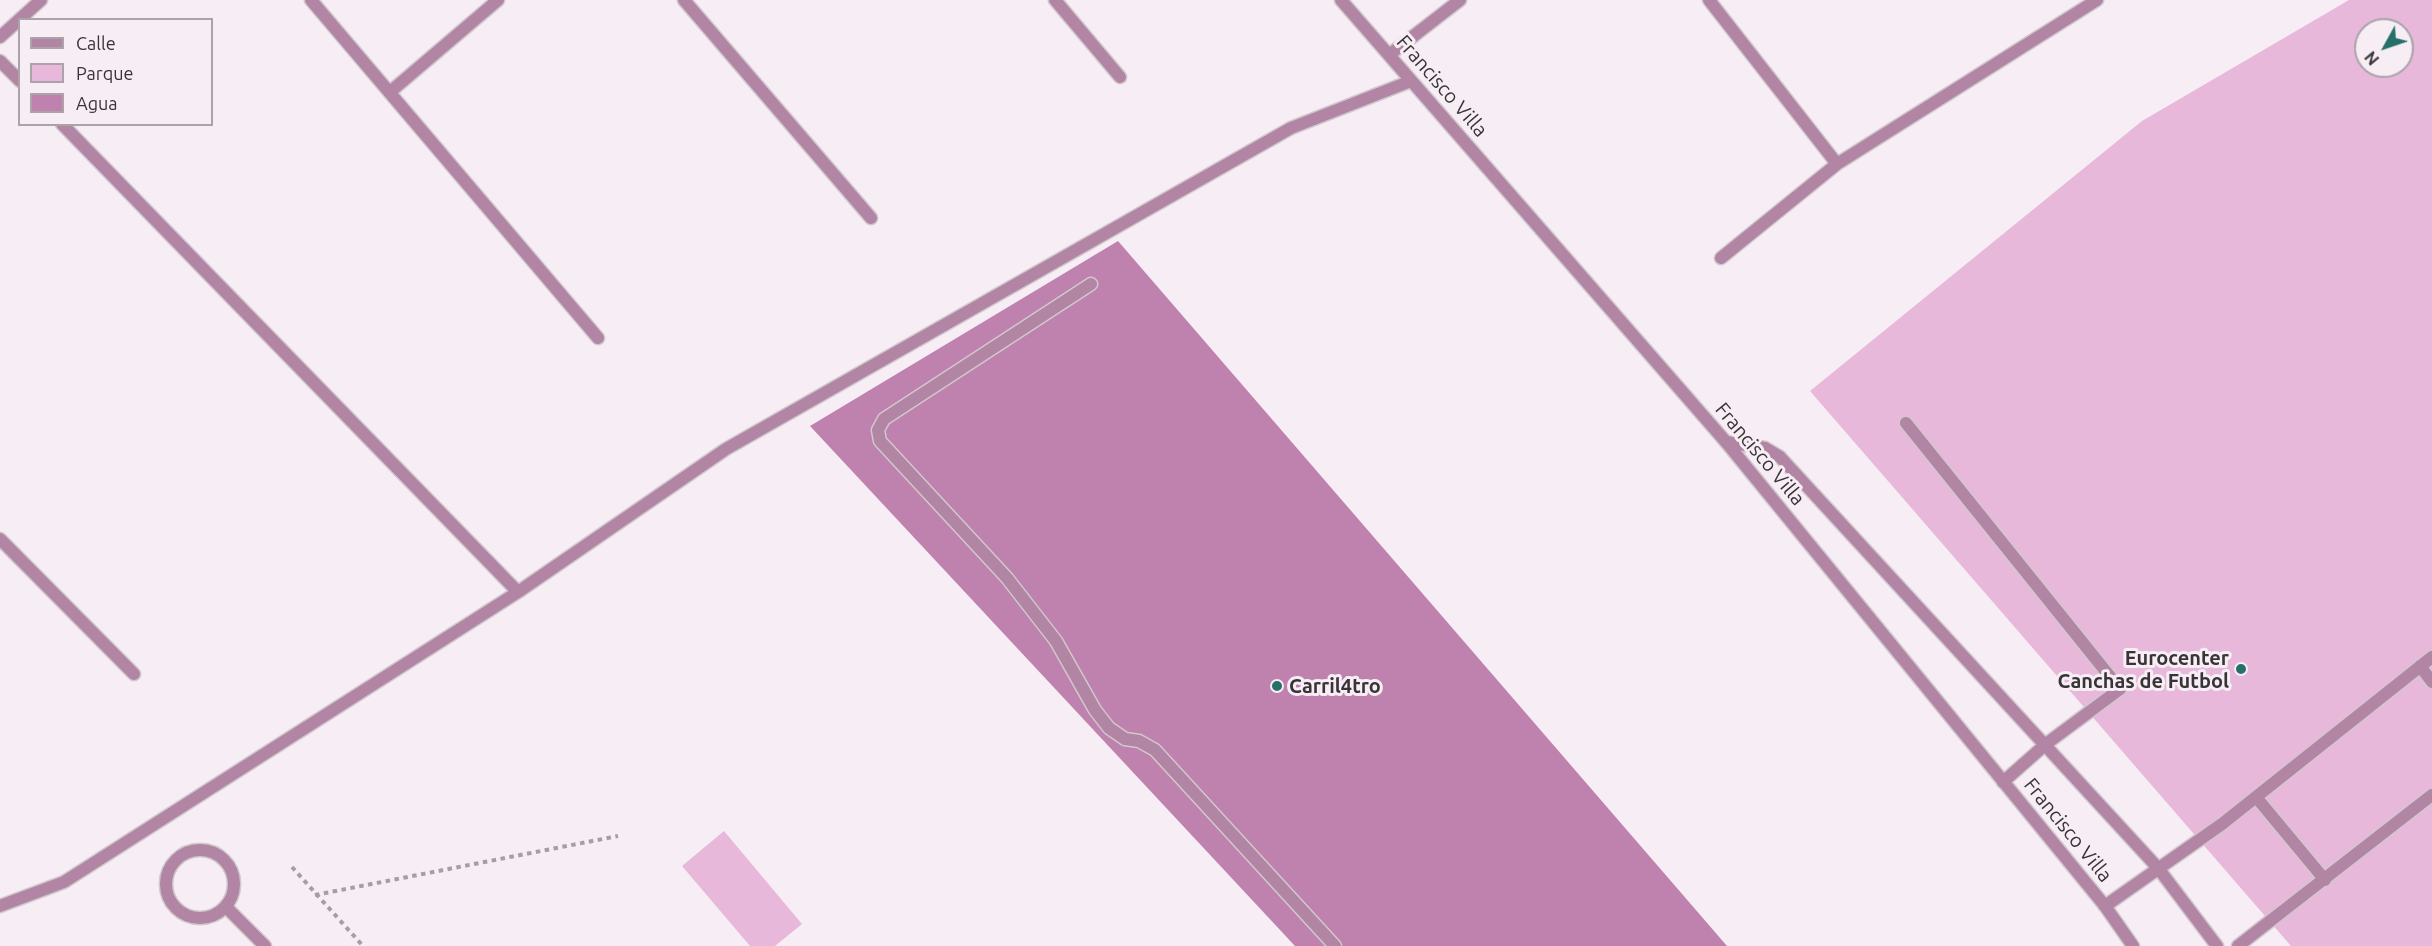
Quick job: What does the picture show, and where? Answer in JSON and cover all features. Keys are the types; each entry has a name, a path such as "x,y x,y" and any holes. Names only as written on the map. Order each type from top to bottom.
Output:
{"street":[{"path":"21,18 41,0"},
{"path":"311,0 598,338"},
{"path":"390,92 498,0"},
{"path":"684,0 871,218"},
{"path":"1055,0 1120,77"},
{"name":"Francisco Villa","path":"1341,0 1726,442 2105,906 2133,946"},
{"path":"1389,54 1460,0"},
{"path":"1709,0 1837,164"},
{"path":"1721,258 1837,164 2081,4 2097,0"},
{"path":"0,37 18,21"},
{"path":"0,61 18,79"},
{"path":"0,906 63,882 518,592 736,443 1291,128 1412,81"},
{"path":"64,126 518,592"},
{"path":"1091,284 884,419 878,430 880,441 1007,578 1056,641 1095,710 1109,728 1125,739 1139,741 1155,750 1335,946"},
{"path":"1906,423 2120,688 2046,744 2003,782"},
{"path":"1726,442 1765,448 1780,457 2158,868 2217,946"},
{"path":"0,539 134,674"},
{"path":"2105,906 2222,824 2432,657"},
{"path":"2420,666 2432,682"},
{"path":"2238,946 2432,795"},
{"path":"2256,797 2325,880"},
{"path":"207,849 228,862 236,886 226,908 205,919 181,914 166,895 167,871 183,852 207,849"},
{"path":"226,908 265,946"}],"path":[{"path":"315,895 618,836"},
{"path":"292,867 361,945 368,946"}],"green space":[{"name":"Eurocenter Canchas de Futbol","path":"2349,0 2432,0 2432,946 2291,946 1810,391 2142,121"},
{"path":"724,831 802,924 775,946 750,946 682,866"}],"water":[{"name":"Carril4tro","path":"1118,241 1727,946 1295,946 810,426"}],"place":[{"name":"Eurocenter Canchas de Futbol","path":"2241,669"},
{"name":"Carril4tro","path":"1277,686"}]}
